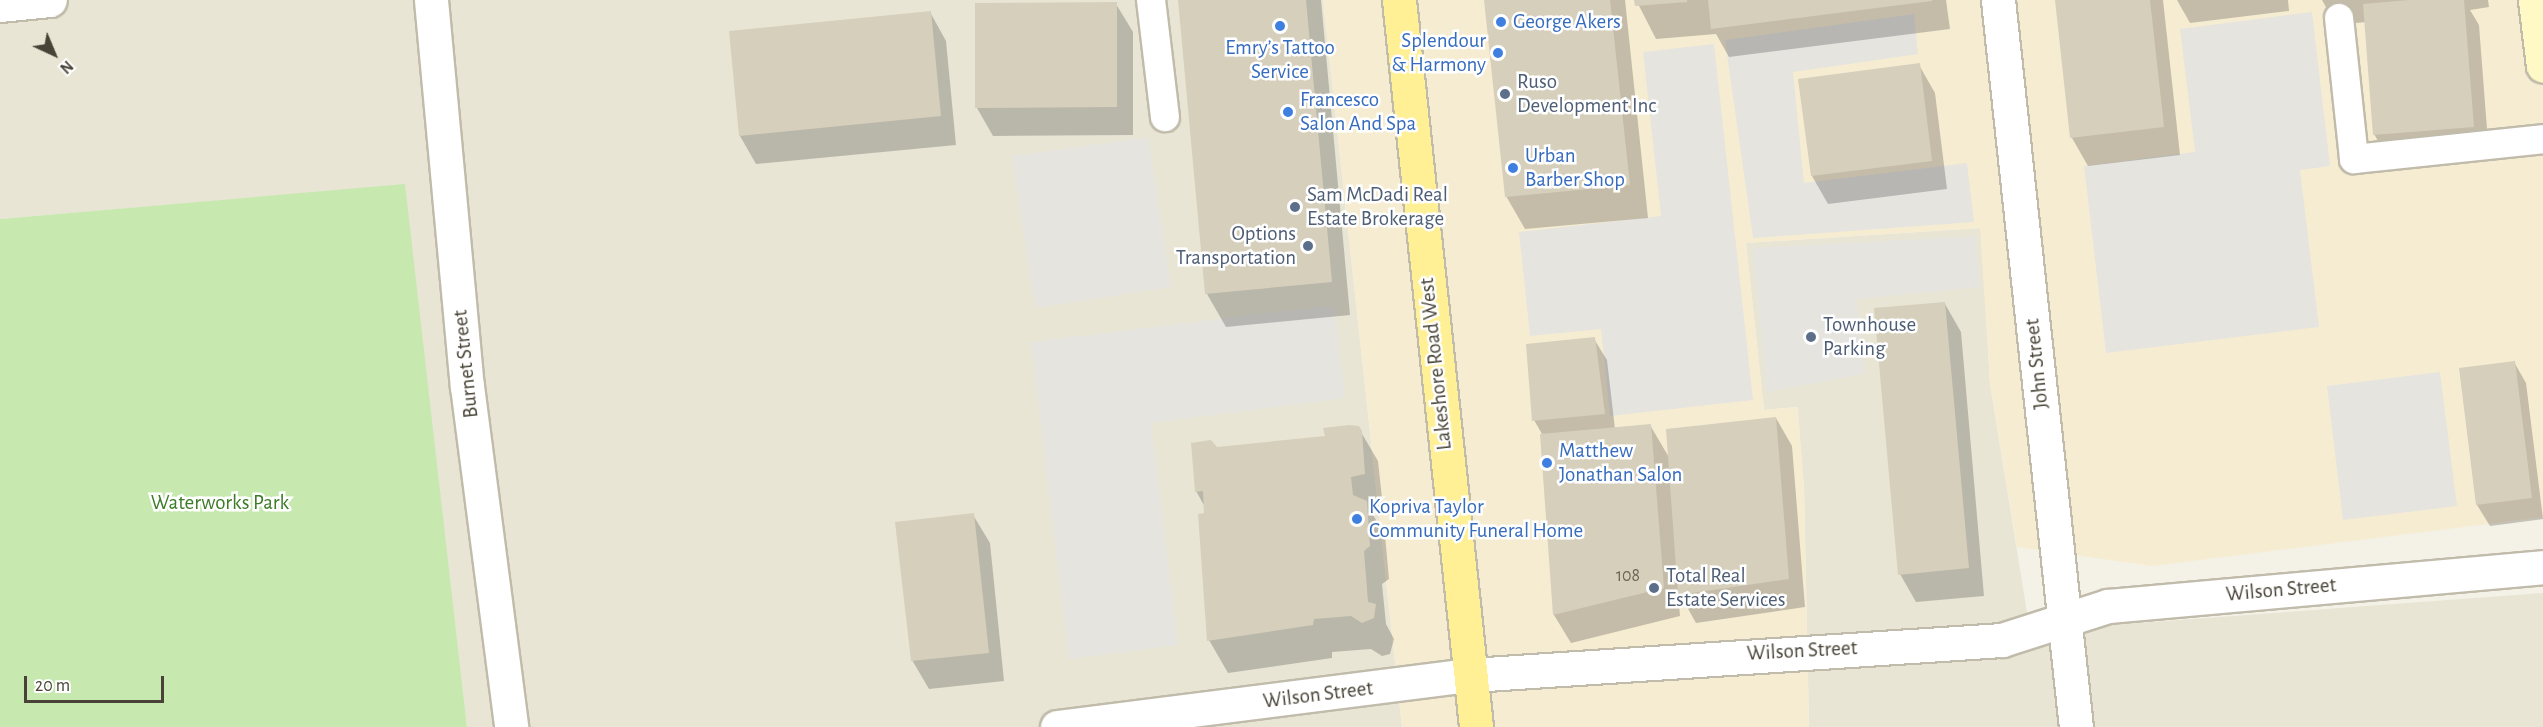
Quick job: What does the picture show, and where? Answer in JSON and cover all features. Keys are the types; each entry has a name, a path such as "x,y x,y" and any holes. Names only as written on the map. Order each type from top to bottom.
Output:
{"main road":[{"name":"Lakeshore Road West","path":"1399,0 1476,727"}],"street":[{"path":"0,4 50,0"},
{"name":"Burnet Street","path":"430,0 467,386 511,727"},
{"name":"John Street","path":"1998,0 2067,619 2076,727"},
{"path":"2535,0 2543,66"},
{"name":"Wilson Street","path":"1057,727 1471,675 2002,640 2108,606 2543,567"}],"lane":[{"path":"1151,0 1165,117"},
{"path":"2339,18 2354,159 2543,139"}],"shaded area":[{"path":"0,0 1323,0 1402,727 467,727 404,185 0,219"},
{"path":"1323,0 2543,0 2543,517 2152,566 2017,547 1990,384 1980,228 1746,243 1764,410 1798,407 1804,488 1809,727 1402,727"},
{"path":"2312,12 2330,166 2300,170 2319,327 2106,353 2084,166 2195,152 2180,29"},
{"path":"1914,14 1918,54 1793,72 1804,183 1967,163 1974,222 1753,238 1725,40"},
{"path":"1714,44 1753,400 1610,416 1601,329 1530,336 1519,232 1661,216 1643,52"},
{"path":"1148,137 1171,287 1035,308 1012,156"},
{"path":"1981,228 1990,384 2030,631 2543,593 2543,727 1809,727 1804,488 1797,407 1764,410 1746,243"},
{"name":"Townhouse Parking","path":"1975,236 1980,287 1857,299 1864,374 1767,392 1753,248"},
{"path":"1334,305 1345,398 1151,423 1178,645 1069,659 1031,342"},
{"path":"2440,372 2457,506 2343,520 2327,386"}],"green space":[{"name":"Waterworks Park","path":"405,184 467,727 0,727 0,219"}],"building":[{"path":"1178,0 1306,0 1332,282 1205,294"},
{"path":"1484,0 1610,0 1630,185 1505,197"},
{"path":"1634,0 1687,0 1687,2 1635,6"},
{"path":"1708,0 1932,0 1932,1 1711,29"},
{"path":"2055,0 2150,0 2164,127 2070,138"},
{"path":"2409,0 2464,0 2474,127 2373,135 2363,4"},
{"path":"1117,2 1117,107 975,108 975,3"},
{"path":"931,11 941,116 739,136 729,31"},
{"path":"1920,63 1932,161 1811,176 1798,79"},
{"path":"1945,302 1969,568 1898,575 1874,308"},
{"path":"1595,337 1605,414 1532,421 1526,344"},
{"path":"2515,361 2532,498 2476,505 2459,368"},
{"path":"1776,417 1789,579 1678,595 1666,429"},
{"path":"1651,424 1664,588 1553,615 1540,434"},
{"path":"1359,426 1362,431 1365,474 1351,477 1353,495 1367,501 1370,546 1364,551 1368,602 1376,604 1374,618 1362,623 1351,616 1314,619 1313,625 1207,641 1198,514 1204,513 1203,491 1195,492 1191,443 1211,440 1217,447 1325,436 1323,428"},
{"path":"974,513 989,653 911,661 895,522"}],"place":[{"name":"George Akers","path":"1501,22"},
{"name":"Emry’s Tattoo Service","path":"1280,26"},
{"name":"Splendour & Harmony","path":"1498,53"},
{"name":"Ruso Development Inc","path":"1505,94"},
{"name":"Francesco Salon And Spa","path":"1288,112"},
{"name":"Urban Barber Shop","path":"1513,168"},
{"name":"Sam McDadi Real Estate Brokerage","path":"1295,207"},
{"name":"Options Transportation","path":"1308,246"},
{"name":"Townhouse Parking","path":"1811,337"},
{"name":"Matthew Jonathan Salon","path":"1547,463"},
{"name":"Kopriva Taylor Community Funeral Home","path":"1357,519"},
{"name":"Total Real Estate Services","path":"1654,588"}]}
